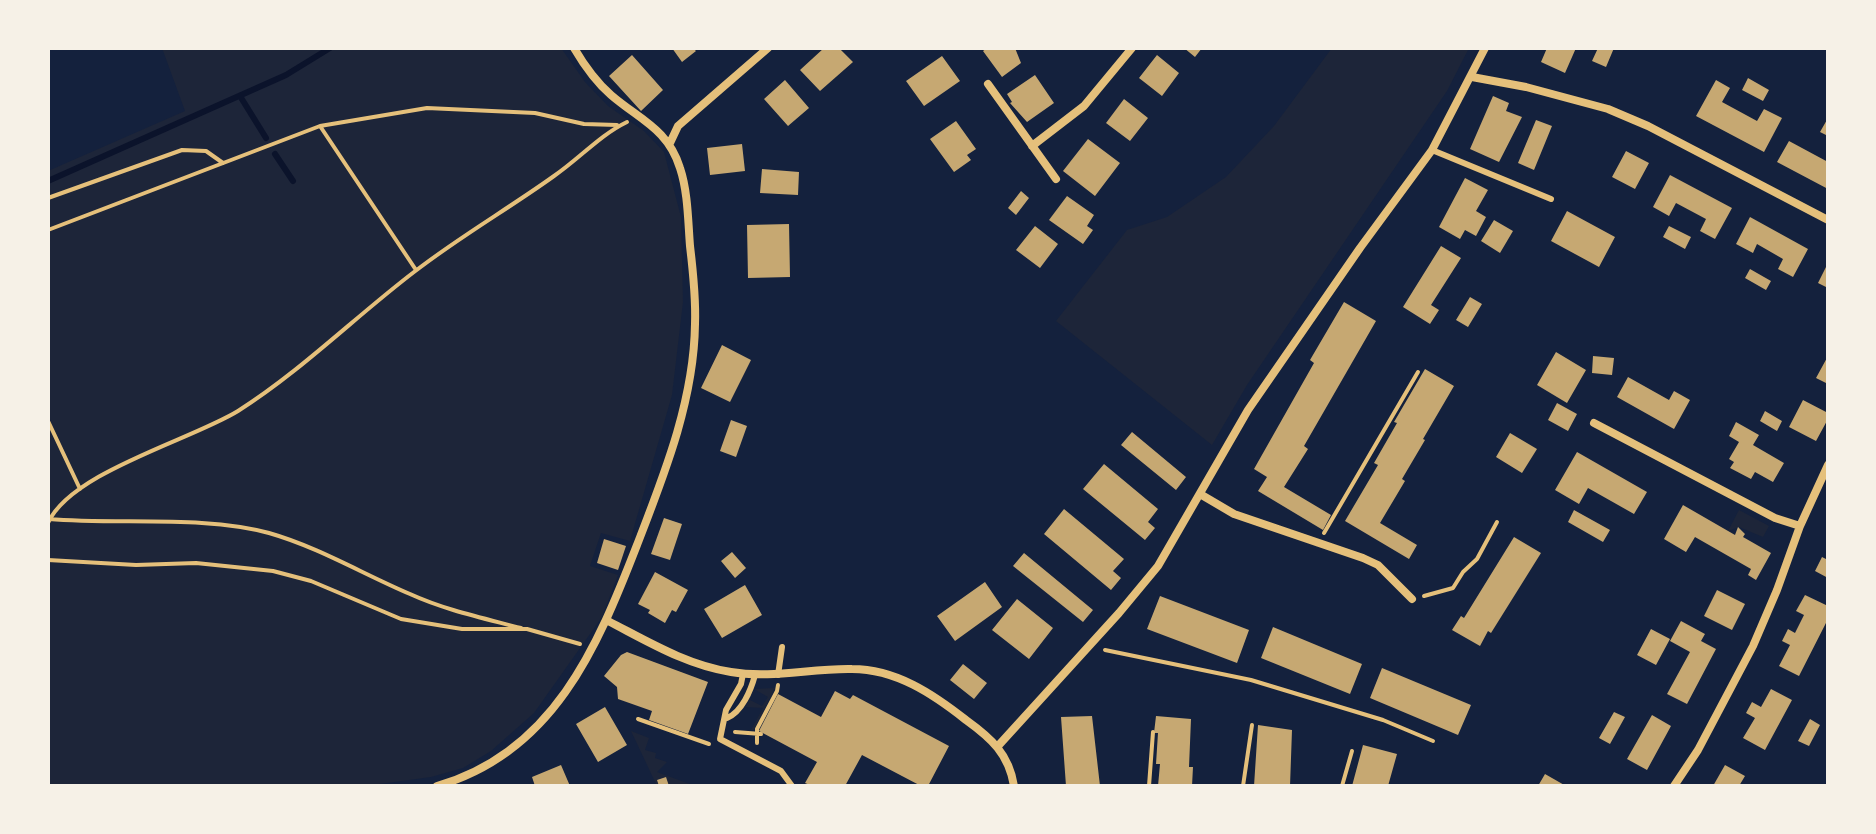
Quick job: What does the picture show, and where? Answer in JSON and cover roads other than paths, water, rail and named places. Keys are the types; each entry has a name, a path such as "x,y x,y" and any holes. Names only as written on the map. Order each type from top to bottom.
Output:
{"street":[{"path":"437,786 467,776 521,741 561,699 594,648 608,621 675,441 692,356 695,325 682,173 670,143 599,83 574,48"},
{"path":"670,143 678,126 768,48"},
{"path":"1032,146 1084,106 1132,48"},
{"path":"998,746 1147,582 1248,410 1432,150 1485,48"},
{"path":"1472,77 1526,87 1608,109 1648,126 1828,220"},
{"path":"988,84 1056,179"},
{"path":"1594,423 1775,518 1800,526"},
{"path":"1674,786 1698,750 1753,646 1800,526 1828,465"},
{"path":"1200,494 1234,514 1378,565 1412,599"},
{"path":"608,621 693,663 743,674 778,675 853,669 886,674 906,681 941,700 998,746 1010,767 1014,786"}],"lane":[{"path":"1432,150 1551,199"},
{"path":"778,675 782,647"},
{"path":"743,674 741,684 726,710 727,718 720,739 781,771 792,786"},
{"path":"727,718 735,715 755,675"}],"waterway":[{"path":"48,181 286,75 330,48"},
{"path":"240,96 266,138"},
{"path":"275,154 293,181"}]}
